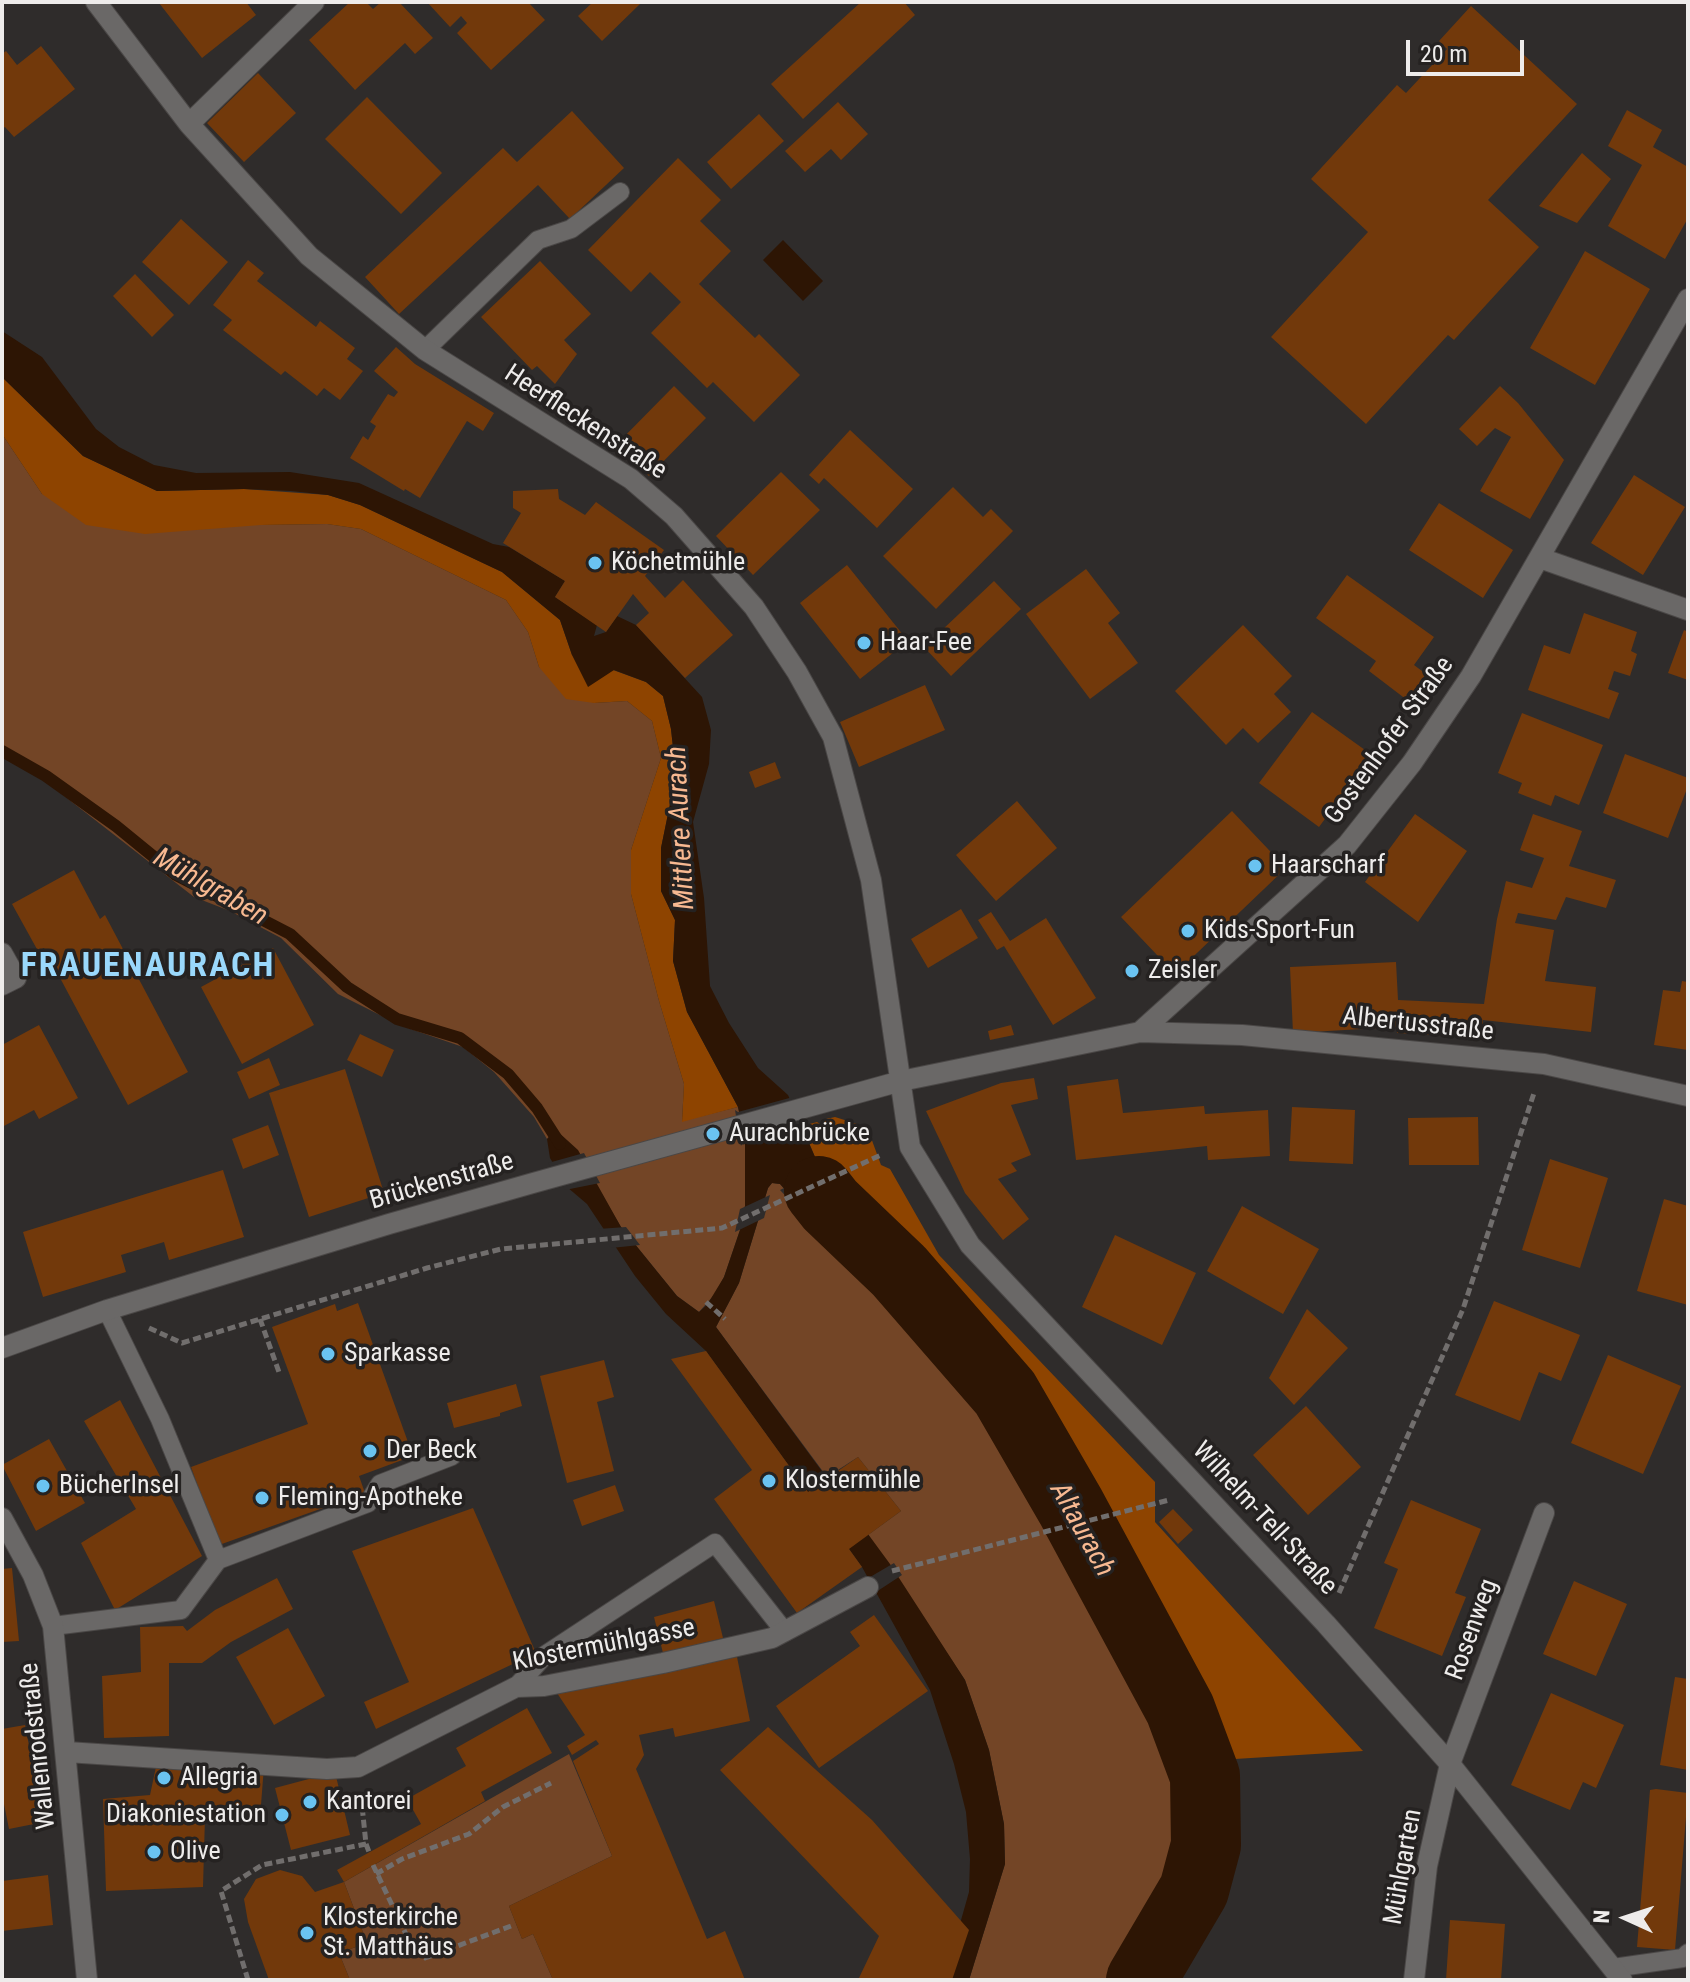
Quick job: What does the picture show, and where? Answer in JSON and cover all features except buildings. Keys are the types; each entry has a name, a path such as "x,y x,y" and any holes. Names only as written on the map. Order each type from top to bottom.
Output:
{"street":[{"name":"Heerfleckenstraße","path":"96,2 189,124 309,256 425,350 631,479 674,516 754,607 797,672 833,737 871,880 901,1081"},
{"path":"189,124 314,2"},
{"name":"Gostenhofer Straße","path":"1140,1032 1347,845 1412,763 1471,676 1688,299"},
{"path":"1540,558 1688,610"},
{"path":"2,953 16,978 2,985"},
{"path":"901,1081 1140,1032"},
{"name":"Albertusstraße","path":"1140,1032 1242,1035 1544,1064 1688,1096"},
{"name":"Brückenstraße","path":"2,1348 107,1310 389,1224 901,1081"},
{"name":"Wilhelm-Tell-Straße","path":"901,1081 910,1147 970,1245 1326,1624 1450,1764 1617,1974"},
{"name":"Rosenweg","path":"1450,1764 1544,1513"},
{"name":"Wallenrodstraße","path":"2,1518 33,1575 53,1626 87,1980"},
{"name":"Klostermühlgasse","path":"67,1752 327,1769 358,1767 516,1687 544,1686 772,1638 868,1587"},
{"name":"Mühlgarten","path":"1414,1980 1427,1866 1450,1764"}],"lane":[{"path":"425,350 538,240 571,229 620,192"},
{"path":"107,1310 160,1419 218,1560"},
{"path":"53,1626 181,1610 218,1560 368,1503 380,1484 452,1456"},
{"path":"516,1687 545,1655 715,1543 785,1632"},
{"path":"1617,1974 1683,1958 1688,1953"}],"path":[{"path":"1326,1624 1463,1309 1544,1064"},
{"path":"107,1310 182,1343 427,1268 501,1249 722,1228 878,1156"},
{"path":"706,1302 725,1319"},
{"path":"260,1319 280,1375"},
{"path":"868,1587 896,1569 1154,1505"},
{"path":"358,1767 369,1852"},
{"path":"376,1874 402,1859 469,1834 503,1807 551,1783"},
{"path":"248,1980 221,1891 262,1865 366,1844"},
{"path":"373,1865 414,1951 425,1958 511,1926"}],"shaded area":[{"path":"2,377 83,456 157,491 244,489 328,495 360,505 502,572 560,620 572,655 646,682 663,696 671,729 676,775 661,848 661,891 675,920 673,961 687,1012 738,1107 682,1122 684,1084 631,894 631,850 661,758 652,721 627,701 594,703 566,699 539,667 528,632 506,600 361,529 327,524 261,525 145,534 86,525 42,494 2,434"},
{"path":"2,434 42,494 261,525 327,524 361,529 506,600 528,632 539,667 594,703 627,701 652,721 661,758 631,850 631,894 684,1084 682,1121 738,1107 745,1139 745,1206 740,1230 724,1277 715,1294 699,1312 677,1296 621,1227 594,1181 552,1133 547,1139 534,1117 494,1072 463,1047 402,1026 338,994 281,938 230,911 194,897 45,781 2,757"},
{"path":"835,1117 857,1124 870,1135 881,1165 890,1169 939,1255 1155,1482 1155,1522 1363,1751 1219,1760 1228,1851 1220,1885 1166,1980 1114,1980 1172,1855 1183,1804 1180,1767 1075,1537 992,1401 876,1268 899,1249 815,1157 802,1126 817,1122 823,1126 826,1119"},
{"path":"772,1183 780,1184 812,1220 876,1268 992,1401 1075,1537 1180,1767 1183,1804 1172,1855 1114,1980 969,1980 1005,1864 1004,1824 989,1750 965,1680 868,1535 901,1511 858,1457 827,1477 716,1327 739,1283"},
{"path":"569,1754 612,1856 509,1906 522,1939 533,1934 553,1980 350,1980 339,1953 367,1943 344,1882"}],"water":[{"path":"783,240 823,281 803,301 763,260"},
{"name":"Mittlere Aurach","path":"2,331 42,357 96,429 119,447 154,465 196,473 290,472 359,483 493,544 509,547 565,581 555,597 597,625 594,636 606,632 617,616 636,625 702,697 711,730 709,764 693,822 704,898 710,986 758,1068 788,1095 815,1157 900,1249 876,1268 812,1220 780,1184 772,1183 739,1283 716,1327 890,1564 965,1680 989,1750 1004,1824 1005,1864 969,1980 944,1980 969,1892 970,1859 966,1812 930,1690 862,1567 706,1351 666,1314 635,1276 587,1204 567,1187 550,1158 547,1139 556,1130 578,1150 621,1227 677,1296 699,1312 707,1305 724,1277 740,1230 745,1206 745,1139 738,1107 687,1012 673,961 675,920 661,891 661,848 676,775 671,729 663,696 646,682 614,670 588,687 572,655 560,620 502,572 360,505 328,495 291,491 157,491 83,456 2,377"}],"pier":[{"path":"793,1097 805,1125 743,1142 741,1146 735,1110 738,1112"},
{"path":"584,1153 600,1183 565,1190 548,1163"},
{"path":"828,1167 841,1182 794,1205 780,1190"},
{"path":"770,1195 764,1218 735,1232 740,1209"},
{"path":"626,1227 640,1245 611,1248 598,1229"},
{"path":"894,1563 902,1575 873,1594 865,1580"}],"waterway":[{"name":"Mühlgraben","path":"2,751 46,776 116,826 176,875 290,934 347,987 397,1019 460,1038 508,1074 537,1108 560,1144"},
{"name":"Altaurach","path":"819,1191 899,1271 1005,1393 1071,1507 1180,1709 1205,1776 1206,1845 1194,1890 1141,1980"}],"place":[{"name":"Köchetmühle","path":"595,563"},
{"name":"Haar-Fee","path":"864,643"},
{"name":"Haarscharf","path":"1255,866"},
{"name":"Kids-Sport-Fun","path":"1188,931"},
{"name":"Zeisler","path":"1132,971"},
{"name":"Aurachbrücke","path":"713,1134"},
{"name":"Sparkasse","path":"328,1354"},
{"name":"Der Beck","path":"370,1451"},
{"name":"Klostermühle","path":"769,1481"},
{"name":"BücherInsel","path":"43,1486"},
{"name":"Fleming-Apotheke","path":"262,1498"},
{"name":"Allegria","path":"164,1778"},
{"name":"Kantorei","path":"310,1802"},
{"name":"Diakoniestation","path":"282,1815"},
{"name":"Olive","path":"154,1852"},
{"name":"Klosterkirche St. Matthäus","path":"307,1933"}],"district":[{"name":"FRAUENAURACH","path":"148,967"}]}
